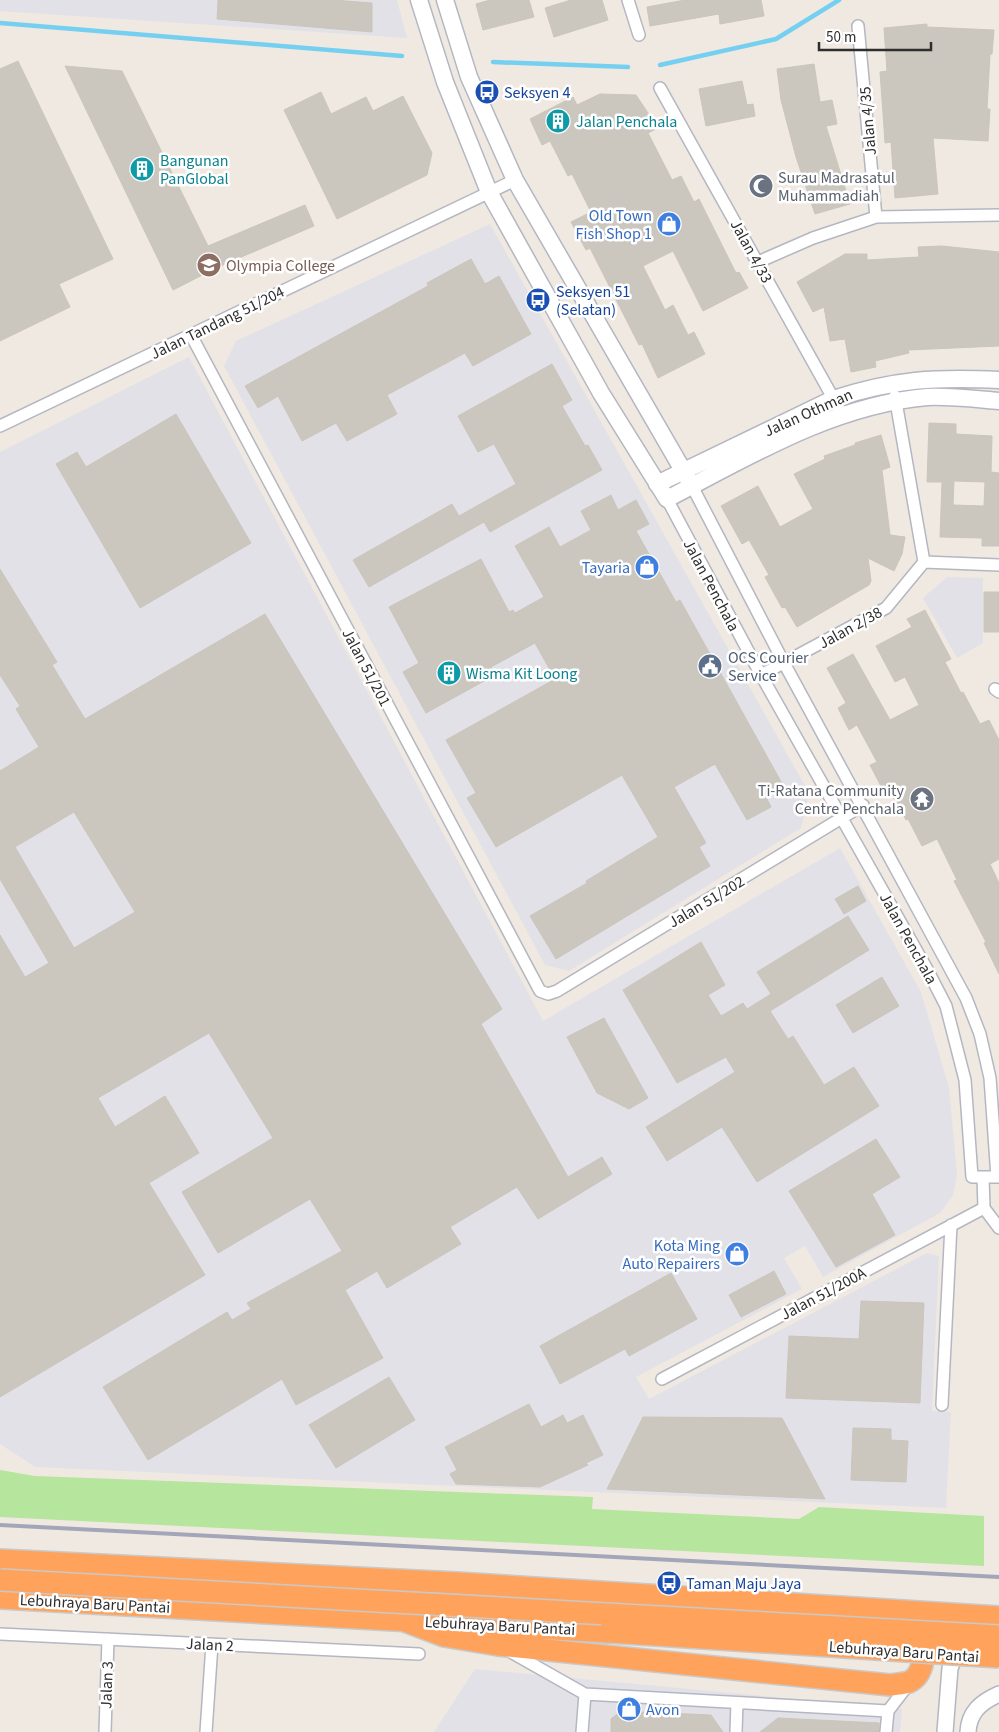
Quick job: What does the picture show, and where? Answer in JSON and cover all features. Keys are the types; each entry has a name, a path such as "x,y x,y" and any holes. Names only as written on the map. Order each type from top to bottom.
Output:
{"highway":[{"path":"0,1560 457,1583 999,1618"},
{"name":"Lebuhraya Baru Pantai","path":"0,1580 999,1636"},
{"name":"Lebuhraya Baru Pantai","path":"0,1598 609,1632 999,1657"},
{"path":"402,1620 444,1636 498,1645 890,1685 911,1681 919,1672 922,1663 922,1639 918,1627 907,1618 886,1610"}],"main road":[{"name":"Jalan Penchala","path":"419,0 445,82 489,192 601,393 667,499"},
{"name":"Jalan Penchala","path":"445,0 469,76 515,180 692,486"},
{"name":"Jalan Othman","path":"657,484 833,398 892,382 922,378 999,380"},
{"name":"Jalan Othman","path":"667,499 765,449 842,414 896,401 928,397 999,400"}],"street":[{"path":"628,0 639,35"},
{"name":"Jalan 4/35","path":"858,26 876,217"},
{"name":"Jalan 4/33","path":"660,88 842,414"},
{"name":"Jalan Tandang 51/204","path":"0,426 515,180"},
{"path":"758,262 814,238 876,217 999,215"},
{"name":"Jalan 51/201","path":"191,335 534,980 540,990 548,994"},
{"path":"892,382 924,562 999,566"},
{"name":"Jalan Penchala","path":"692,486 784,663 966,998 980,1034 990,1078 998,1177"},
{"name":"Jalan Penchala","path":"667,499 761,675 946,1006 965,1080 984,1208"},
{"name":"Jalan 2/38","path":"761,675 886,608 924,562"},
{"name":"Jalan 51/202","path":"548,994 557,991 863,806"},
{"path":"978,1177 998,1177"},
{"path":"984,1208 999,1228"},
{"name":"Jalan 51/200A","path":"662,1379 984,1208"},
{"path":"942,1405 951,1225"},
{"path":"945,1732 950,1668 962,1644 974,1633 999,1627"},
{"name":"Jalan 2","path":"0,1634 419,1654"},
{"name":"Jalan 3","path":"105,1732 108,1639"},
{"path":"206,1732 212,1644"},
{"path":"498,1645 585,1694 888,1711"},
{"path":"886,1732 888,1711 911,1681"},
{"path":"582,1732 585,1694"},
{"path":"968,1732 973,1713 980,1704 999,1694"},
{"path":"736,1732 737,1703"}],"shaded area":[{"path":"0,0 397,0 407,38 0,11"},
{"path":"490,224 809,793 801,828 569,971 545,965 224,366 236,341"},
{"path":"189,357 543,1021 840,848 921,992 949,1088 957,1174 953,1195 940,1213 823,1277 805,1246 784,1258 802,1289 636,1377 649,1399 927,1253 939,1256 932,1411 951,1412 946,1508 35,1467 0,1444 0,452"},
{"path":"947,577 983,578 983,643 957,658 923,598"},
{"path":"475,1669 902,1709 900,1732 434,1732"}],"green space":[{"path":"0,1470 35,1476 593,1497 592,1509 799,1519 819,1507 984,1516 984,1566 0,1517"}],"building":[{"path":"218,0 333,0 372,3 372,32 217,19"},
{"path":"490,0 529,0 534,17 483,30 476,4"},
{"path":"571,0 602,0 608,20 554,37 545,8"},
{"path":"685,0 761,0 764,16 720,24 719,14 650,26 647,7"},
{"path":"927,24 927,27 994,30 992,54 990,54 987,109 990,109 988,141 933,138 938,194 895,198 891,142 885,143 880,72 887,71 884,28"},
{"path":"18,61 113,259 59,284 70,307 0,341 0,69"},
{"path":"814,64 820,102 832,100 837,124 826,126 850,204 815,214 796,157 781,100 777,69"},
{"name":"Bangunan PanGlobal","path":"65,66 122,71 208,246 305,205 314,226 218,267 173,290"},
{"path":"742,81 747,105 753,104 755,116 706,126 699,89"},
{"path":"321,92 331,114 366,97 373,111 403,96 432,153 427,175 337,219 284,110"},
{"path":"600,94 636,95 658,128 648,133 672,180 681,176 694,202 699,199 736,273 739,272 748,288 703,311 673,251 643,266 665,310 673,305 688,335 694,332 705,354 658,378 642,344 639,345 590,248 586,250 571,222 591,212 572,174 568,176 550,141 542,145 530,119 573,97 577,105"},
{"path":"942,246 999,252 999,346 908,350 909,353 875,361 876,367 851,372 845,339 830,341 824,307 813,312 797,282 845,254 867,254 867,260 919,257 918,247"},
{"path":"471,259 485,284 499,276 531,334 473,366 465,353 387,395 397,414 347,441 336,423 302,441 278,396 258,408 245,386 428,286 427,283"},
{"path":"552,364 572,400 562,406 585,446 588,445 602,470 490,532 484,522 369,587 353,560 452,504 459,516 516,484 494,444 478,452 458,416"},
{"path":"176,414 251,543 140,608 56,464 77,452 86,467"},
{"path":"929,423 956,424 956,434 992,436 991,472 999,473 999,546 982,546 982,538 940,537 942,482 927,482","holes":["954,481 985,482 984,506 953,505"]},
{"path":"881,435 890,467 882,470 890,535 905,537 902,554 894,571 868,558 871,581 869,585 797,627 785,607 782,608 765,577 769,575 749,540 742,544 721,506 758,486 780,527 813,509 794,474 825,459 824,456"},
{"path":"611,495 618,510 636,500 649,524 636,531 676,602 680,600 784,787 766,797 771,807 747,820 715,764 674,787 706,843 699,847 710,866 556,959 530,916 587,883 586,881 658,837 622,775 496,847 467,798 476,793 446,740 555,679 535,643 491,667 495,675 426,713 403,672 419,663 389,607 481,559 509,612 513,610 515,613 544,597 515,546 549,527 560,547 591,530 581,511"},
{"path":"0,569 57,662 52,665 85,719 265,614 502,1009 481,1024 568,1177 602,1157 612,1174 538,1219 517,1187 450,1227 461,1244 387,1288 377,1271 345,1290 383,1358 296,1405 282,1379 148,1460 103,1387 227,1312 232,1320 251,1309 247,1303 342,1251 310,1199 218,1253 182,1192 273,1138 209,1033 98,1098 115,1127 165,1096 199,1153 149,1183 205,1275 0,1397 0,935 25,977 49,963 0,879 0,771 39,747 16,709 20,706 0,675","holes":["74,812 135,912 74,948 15,847"]},
{"path":"984,592 999,592 999,632 984,632"},
{"path":"925,610 951,659 945,662 961,693 963,692 980,724 989,720 999,740 999,859 990,864 999,883 999,974 984,943 986,942 954,881 957,880 937,839 922,846 908,819 906,820 890,792 885,794 870,765 877,762 857,725 849,730 838,708 846,703 827,668 853,654 890,720 919,705 905,677 895,682 876,646 912,627 907,619"},
{"path":"858,886 866,901 844,914 835,899"},
{"path":"848,916 869,950 770,1011 788,1039 793,1036 824,1085 854,1067 879,1106 757,1182 722,1127 667,1161 646,1127 735,1072 726,1057 677,1083 623,990 701,942 725,985 708,995 721,1016 743,1003 747,1009 771,994 757,972"},
{"path":"882,977 899,1006 853,1033 836,1005"},
{"path":"604,1018 648,1098 629,1109 597,1093 567,1037"},
{"path":"876,1139 900,1177 872,1194 895,1235 836,1267 789,1191"},
{"path":"774,1271 786,1294 741,1317 729,1295"},
{"path":"671,1273 697,1319 629,1356 625,1349 560,1384 540,1346"},
{"path":"861,1301 924,1303 920,1403 786,1398 789,1336 859,1339"},
{"path":"389,1377 415,1420 336,1468 309,1425"},
{"path":"529,1404 541,1427 563,1415 567,1423 583,1415 603,1455 586,1463 588,1465 540,1487 456,1484 450,1474 457,1470 445,1447"},
{"path":"643,1417 782,1418 825,1499 607,1489"},
{"path":"853,1428 891,1429 891,1440 908,1441 906,1482 851,1480"},
{"path":"621,1711 711,1715 723,1732 611,1732 611,1719"},
{"path":"778,1718 879,1723 879,1732 760,1732"}],"waterway":[{"path":"660,65 776,39 839,0"},
{"path":"0,23 402,56"},
{"path":"493,62 628,67"}],"railway":[{"path":"0,1525 999,1577"}],"place":[{"name":"Seksyen 4","path":"487,92"},
{"name":"Jalan Penchala","path":"558,121"},
{"name":"Bangunan PanGlobal","path":"142,169"},
{"name":"Surau Madrasatul Muhammadiah","path":"761,186"},
{"name":"Old Town Fish Shop 1","path":"669,224"},
{"name":"Olympia College","path":"209,265"},
{"name":"Seksyen 51 (Selatan)","path":"538,300"},
{"name":"Tayaria","path":"647,567"},
{"name":"OCS Courier Service","path":"710,666"},
{"name":"Wisma Kit Loong","path":"449,673"},
{"name":"Ti-Ratana Community Centre Penchala","path":"922,799"},
{"name":"Kota Ming Auto Repairers","path":"737,1254"},
{"name":"Taman Maju Jaya","path":"669,1583"},
{"name":"Avon","path":"629,1709"}]}
